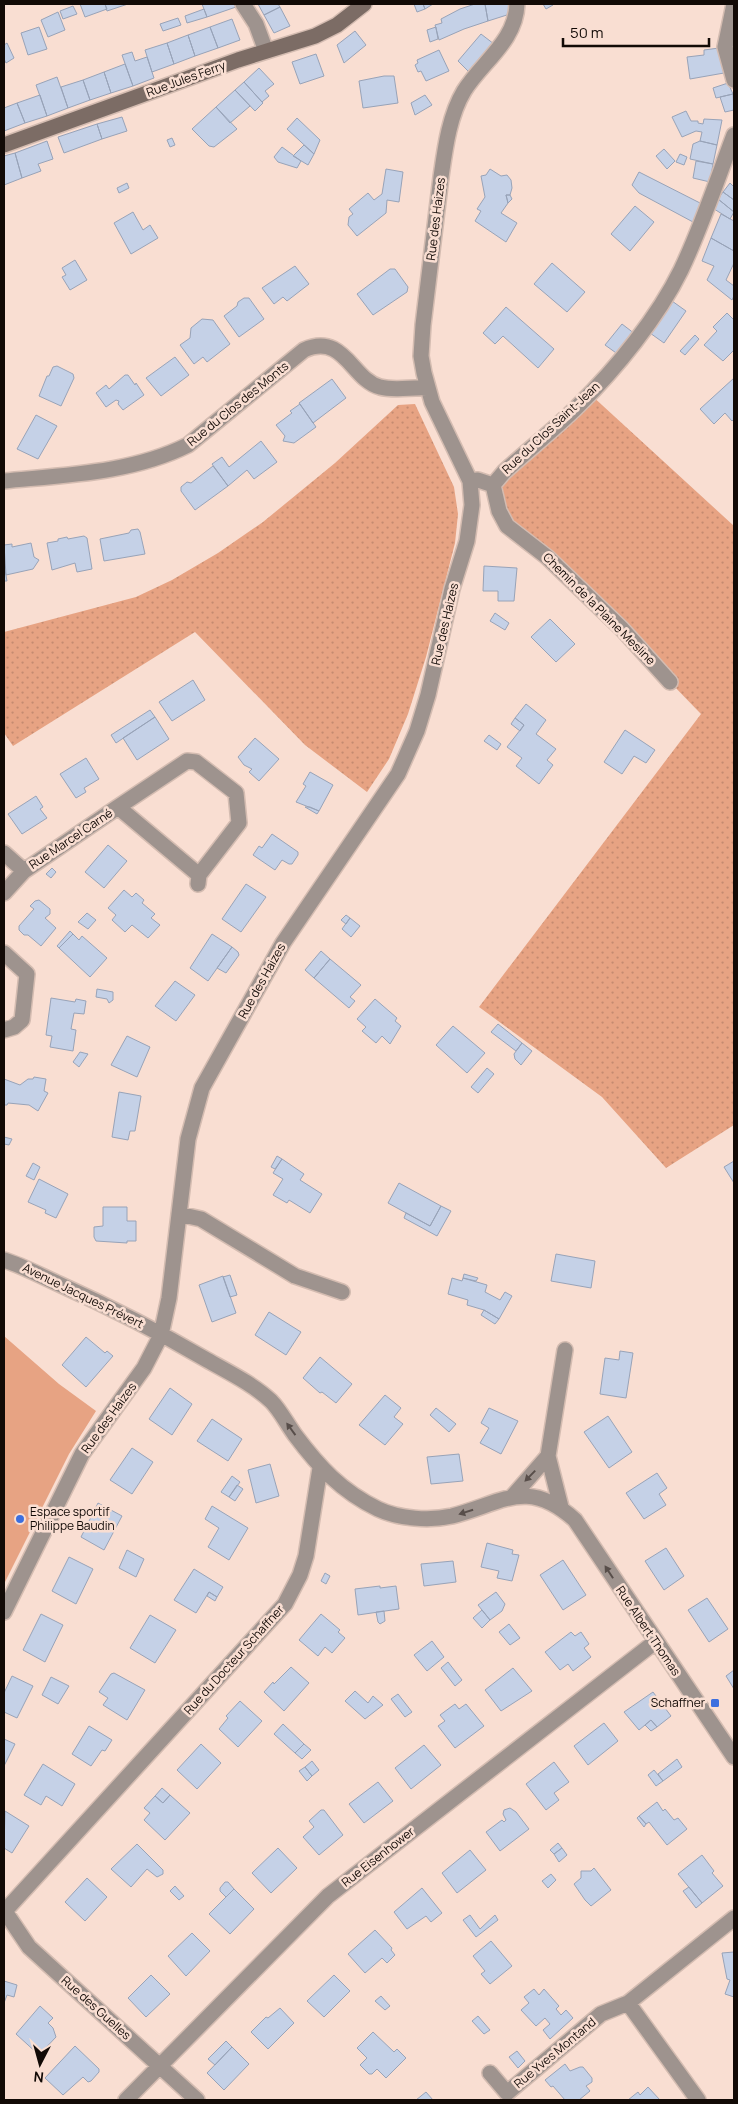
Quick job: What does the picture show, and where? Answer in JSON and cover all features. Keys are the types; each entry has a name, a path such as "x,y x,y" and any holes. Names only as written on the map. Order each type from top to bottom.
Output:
{"street":[{"path":"243,4 256,24 266,51"},
{"name":"Rue Jules Ferry","path":"4,145 326,31 364,4"},
{"name":"Rue des Haizes","path":"4,1612 82,1454 144,1368 161,1335 166,1319 188,1139 202,1088 283,943 398,774 414,738 428,695 452,589 467,541 472,505 470,481 427,388 421,356 444,154 459,101 464,91 509,34 516,17 517,4"},
{"path":"734,4 725,47 734,80"},
{"name":"Rue du Clos Saint-Jean","path":"493,485 504,472 578,407 628,351 666,296 690,249 734,135"},
{"name":"Rue du Clos des Monts","path":"4,481 70,475 145,462 167,456 188,445 304,350 312,347 322,346 341,354 373,384 380,387 427,388"},
{"path":"470,481 478,480 493,485"},
{"name":"Chemin de la Plaine Mesline","path":"493,485 498,511 507,526 548,557 622,630 670,682"},
{"name":"Rue Marcel Carné","path":"4,893 24,870 118,807 187,761 196,762 236,793 239,823 199,879 118,807"},
{"path":"4,853 24,870"},
{"path":"4,953 27,974 22,1020 14,1027 4,1030"},
{"path":"179,1214 201,1219 295,1276 342,1292"},
{"name":"Avenue Jacques Prévert","path":"4,1260 84,1295 161,1335"},
{"path":"161,1335 239,1379 271,1401 320,1468"},
{"path":"560,1507 548,1456 565,1350"},
{"path":"512,1497 548,1456"},
{"name":"Rue Albert Thomas","path":"320,1468 359,1498 380,1510 408,1517 451,1516 512,1497 533,1496 547,1500 560,1507 574,1520 734,1757"},
{"name":"Rue du Docteur Schaffner","path":"4,1911 285,1604 300,1575 306,1556 320,1468"},
{"name":"Rue Eisenhower","path":"126,2100 328,1896 655,1642"},
{"name":"Rue des Guelles","path":"4,1911 29,1947 197,2100"},
{"name":"Rue Yves Montand","path":"490,2073 507,2094 600,2014 628,2003 734,1918"},
{"path":"628,2003 698,2100"}],"shaded area":[{"path":"590,394 734,526 734,1125 666,1168 602,1097 479,1007 701,714 507,526 493,485"},
{"path":"415,404 454,487 458,514 455,543 426,657 408,714 389,759 367,792 305,745 195,632 13,746 4,733 4,632 136,597 172,580 218,553 263,522 335,463 398,405"},
{"name":"Espace sportif Philippe Baudin","path":"4,1336 59,1384 96,1411 69,1454 4,1584"}],"building":[{"path":"80,4 105,4 107,9 85,17"},
{"path":"105,4 128,4 107,11"},
{"path":"202,4 233,4 236,7 207,17"},
{"path":"258,4 278,4 280,7 264,15"},
{"path":"414,4 423,4 425,9 417,12"},
{"path":"423,4 433,4 425,9"},
{"path":"475,4 485,4 488,21 439,40 435,25 442,23 441,19"},
{"path":"485,4 510,4 510,14 488,21"},
{"path":"543,4 553,4 553,5 546,9"},
{"path":"73,6 77,14 63,19 60,11"},
{"path":"280,7 290,26 274,33 264,15"},
{"path":"204,9 207,17 187,23 185,16"},
{"path":"58,12 65,30 48,37 41,20"},
{"path":"178,18 181,25 163,31 160,24"},
{"path":"232,19 240,40 218,48 210,27"},
{"path":"39,27 47,49 28,55 21,33"},
{"path":"210,27 218,48 195,56 188,35"},
{"path":"436,27 438,39 430,42 427,30"},
{"path":"355,31 366,45 344,63 337,45"},
{"path":"481,34 494,44 470,73 458,61"},
{"path":"188,35 195,56 174,64 167,43"},
{"path":"7,43 14,58 6,63 4,59 4,45"},
{"path":"167,43 174,64 152,72 145,50"},
{"path":"719,48 724,73 690,79 687,57 704,55 704,50"},
{"path":"439,50 449,71 426,81 421,71 418,72 415,65 418,63 417,60"},
{"path":"132,52 135,61 147,57 154,78 133,86 122,55"},
{"path":"316,54 324,76 300,84 292,62"},
{"path":"125,64 133,86 111,93 104,72"},
{"path":"259,68 274,84 265,91 269,96 262,102 244,82"},
{"path":"104,72 111,93 90,100 83,80"},
{"path":"394,76 398,103 363,108 359,81"},
{"path":"57,77 68,108 47,116 36,85"},
{"path":"83,80 90,100 68,108 61,87"},
{"path":"244,82 263,103 255,111 235,90"},
{"path":"728,83 733,94 716,98 713,88"},
{"path":"235,90 250,106 230,123 216,107"},
{"path":"733,94 734,110 725,112 720,97"},
{"path":"40,95 47,116 25,123 17,103"},
{"path":"425,95 432,105 415,115 411,103"},
{"path":"17,103 25,123 4,131 4,108"},
{"path":"216,107 237,129 214,147 209,146 192,129"},
{"path":"686,111 691,121 698,121 698,123 703,124 704,119 722,120 717,145 700,141 702,132 696,131 682,137 672,117"},
{"path":"122,117 127,131 102,139 97,124"},
{"path":"297,118 320,140 314,154 287,129"},
{"path":"97,124 102,139 64,153 58,137"},
{"path":"172,138 175,145 170,147 167,140"},
{"path":"47,141 53,159 38,164 41,171 22,178 15,153"},
{"path":"700,141 717,145 713,164 690,159 693,144"},
{"path":"304,145 314,154 308,165 293,156"},
{"path":"282,147 301,161 297,168 278,162 274,157"},
{"path":"664,149 675,161 667,169 656,156"},
{"path":"15,153 22,178 4,185 4,156"},
{"path":"680,154 687,157 684,165 676,162"},
{"path":"696,161 713,164 710,182 693,178"},
{"path":"386,169 403,172 399,202 387,200 386,213 357,236 348,225 349,217 353,214 349,209 368,193 374,200 382,194"},
{"path":"490,169 501,176 507,175 511,180 512,188 510,195 506,195 508,203 501,213 517,223 506,242 475,221 481,211 477,209 485,197 481,176 486,175"},
{"path":"639,172 702,204 693,222 639,193 632,185"},
{"path":"127,183 129,188 119,193 117,188"},
{"path":"730,183 734,187 734,200 723,192"},
{"path":"723,192 734,200 734,212 718,199"},
{"path":"506,195 510,195 512,199 508,203"},
{"path":"718,199 734,212 730,219 711,207"},
{"path":"635,206 654,222 630,251 611,234"},
{"path":"133,212 143,230 150,225 158,238 131,254 114,223"},
{"path":"721,214 734,221 734,251 711,238"},
{"path":"711,238 734,251 734,263 726,280 734,286 732,300 707,280 714,266 702,261"},
{"path":"75,260 87,280 70,290 62,277 66,275 62,268"},
{"path":"552,263 585,292 567,312 534,284"},
{"path":"295,266 309,284 287,301 283,297 274,304 262,288"},
{"path":"390,269 395,269 408,287 407,292 373,315 357,294"},
{"path":"244,298 249,298 264,319 239,337 224,316"},
{"path":"672,301 686,311 664,343 650,333"},
{"path":"506,307 554,349 538,368 503,336 495,344 483,333"},
{"path":"727,313 734,320 734,350 723,361 704,345 717,331 713,327"},
{"path":"202,319 213,320 230,344 207,362 203,357 194,364 180,345 190,338 191,328"},
{"path":"622,324 635,334 619,355 605,345"},
{"path":"695,335 699,339 685,355 680,351"},
{"path":"175,357 189,375 161,396 146,378"},
{"path":"57,366 73,374 74,378 61,406 39,396 47,376 49,376 53,367"},
{"path":"125,375 128,375 135,385 136,383 144,395 123,410 118,404 119,401 116,400 106,407 96,393 106,385 109,389"},
{"path":"734,378 734,419 732,421 725,413 714,424 700,409"},
{"path":"332,379 346,398 313,423 299,403"},
{"path":"300,404 316,427 294,443 283,441 285,436 276,425 292,413 290,411"},
{"path":"36,415 57,426 38,459 17,449"},
{"path":"261,441 277,462 254,479 247,470 228,486 212,464 222,457 229,467"},
{"path":"213,466 228,486 195,510 181,491 181,487 187,482 191,483"},
{"path":"138,529 145,554 104,561 100,539 129,533 131,530"},
{"path":"84,536 87,538 92,569 77,572 75,563 52,570 47,543 67,537 68,539"},
{"path":"31,543 34,557 39,560 33,569 6,575 4,545 12,544 12,547"},
{"path":"4,564 7,581 4,581"},
{"path":"484,566 517,568 514,601 498,601 498,591 483,591"},
{"path":"495,613 509,623 505,630 490,621"},
{"path":"550,619 575,644 556,662 531,637"},
{"path":"193,680 205,700 172,721 159,702"},
{"path":"526,704 546,720 536,734 556,749 547,760 553,765 539,784 516,766 522,758 507,747 524,725 515,718"},
{"path":"150,710 155,717 116,743 111,735"},
{"path":"155,717 169,739 137,760 123,738"},
{"path":"515,718 524,725 520,731 511,724"},
{"path":"625,730 655,750 646,763 634,756 622,774 604,762"},
{"path":"489,735 501,744 497,750 484,741"},
{"path":"255,738 279,759 259,781 249,772 252,769 244,765 238,757"},
{"path":"86,758 99,779 84,788 86,792 76,798 60,774"},
{"path":"310,772 333,785 319,811 296,802 306,786 303,784"},
{"path":"36,796 43,807 40,809 47,818 22,834 8,814"},
{"path":"305,807 310,807 319,811 317,814"},
{"path":"272,834 298,852 292,864 282,860 275,870 253,855 259,846 262,848"},
{"path":"108,845 127,861 104,888 85,872"},
{"path":"52,868 56,872 51,878 46,874"},
{"path":"246,884 266,897 241,932 222,919"},
{"path":"124,890 132,897 136,893 144,900 142,903 155,914 151,918 160,925 148,938 132,925 125,932 112,920 116,915 108,908"},
{"path":"39,900 50,909 50,914 45,918 56,928 41,946 19,930 19,926 34,909 30,906"},
{"path":"87,913 96,920 88,929 78,922"},
{"path":"346,915 350,918 346,924 341,920"},
{"path":"350,918 360,926 351,937 342,929"},
{"path":"70,931 73,934 59,948 57,946"},
{"path":"73,934 79,940 82,936 107,958 90,977 59,948"},
{"path":"212,934 232,947 208,981 190,968"},
{"path":"232,947 239,955 226,973 217,968"},
{"path":"321,951 330,959 314,978 305,970"},
{"path":"330,959 361,985 350,997 355,1001 349,1008 314,978"},
{"path":"175,981 195,995 176,1021 155,1006"},
{"path":"97,989 113,992 113,1000 109,1003 107,999 96,997"},
{"path":"51,998 75,1002 76,999 86,1001 84,1014 74,1013 71,1029 76,1030 73,1051 50,1047 52,1036 46,1035"},
{"path":"375,999 397,1018 395,1021 401,1026 390,1044 382,1036 376,1043 362,1031 366,1027 357,1019"},
{"path":"498,1024 522,1043 516,1051 491,1032"},
{"path":"453,1026 485,1053 467,1073 436,1045"},
{"path":"127,1036 150,1047 137,1077 111,1065"},
{"path":"522,1043 532,1051 521,1065 515,1059 514,1054"},
{"path":"80,1052 88,1054 79,1067 73,1062"},
{"path":"487,1068 494,1074 478,1093 471,1087"},
{"path":"34,1077 46,1079 44,1091 48,1093 38,1111 29,1105 8,1103 4,1105 4,1079 20,1085"},
{"path":"119,1092 141,1096 135,1131 130,1131 128,1140 112,1137"},
{"path":"4,1137 12,1139 9,1145 4,1144"},
{"path":"277,1156 282,1159 275,1169 271,1167"},
{"path":"282,1159 304,1174 300,1180 322,1194 310,1213 289,1200 287,1203 273,1195 283,1179 273,1173"},
{"path":"734,1161 734,1183 724,1167"},
{"path":"33,1163 40,1167 34,1180 26,1176"},
{"path":"39,1179 68,1194 56,1218 45,1213 46,1210 28,1202"},
{"path":"399,1183 441,1206 430,1226 388,1203"},
{"path":"441,1206 451,1211 437,1236 404,1218 406,1213 430,1226"},
{"path":"103,1207 127,1207 127,1221 136,1221 136,1241 127,1241 127,1243 96,1241 94,1227 103,1226"},
{"path":"556,1254 595,1261 591,1288 551,1281"},
{"path":"464,1274 478,1278 476,1281 463,1278"},
{"path":"230,1275 237,1295 230,1297 223,1277"},
{"path":"223,1276 236,1313 212,1322 199,1285"},
{"path":"452,1278 462,1281 463,1278 487,1285 485,1292 500,1300 505,1292 512,1296 499,1319 484,1310 467,1305 468,1300 448,1294"},
{"path":"484,1310 499,1319 495,1324 481,1315"},
{"path":"269,1312 301,1332 286,1355 255,1335"},
{"path":"86,1337 105,1353 107,1351 113,1356 86,1387 62,1365"},
{"path":"620,1351 633,1353 626,1398 600,1394 605,1358 619,1360"},
{"path":"320,1357 352,1384 336,1403 322,1392 320,1393 303,1378"},
{"path":"170,1388 192,1404 172,1435 149,1419"},
{"path":"385,1395 401,1408 394,1417 403,1424 385,1445 359,1425"},
{"path":"436,1408 456,1424 449,1432 430,1415"},
{"path":"489,1408 518,1421 501,1454 480,1443 489,1428 481,1423"},
{"path":"608,1416 632,1452 609,1468 584,1432"},
{"path":"212,1419 242,1439 228,1461 197,1441"},
{"path":"132,1448 153,1462 132,1494 110,1480"},
{"path":"459,1454 463,1481 431,1484 427,1457"},
{"path":"270,1464 279,1496 256,1503 248,1470"},
{"path":"657,1473 667,1488 659,1494 666,1505 644,1519 626,1493"},
{"path":"232,1476 240,1482 229,1497 221,1492"},
{"path":"237,1485 243,1489 235,1501 229,1497"},
{"path":"98,1503 122,1516 104,1550 81,1537"},
{"path":"212,1506 248,1528 229,1560 208,1547 219,1528 205,1519"},
{"path":"487,1543 513,1550 512,1554 519,1555 512,1581 497,1578 499,1571 481,1567"},
{"path":"666,1548 684,1576 664,1590 645,1561"},
{"path":"127,1550 144,1559 136,1577 119,1568"},
{"path":"69,1557 93,1569 76,1604 52,1591"},
{"path":"563,1560 586,1595 563,1610 540,1575"},
{"path":"453,1561 456,1582 424,1586 421,1564"},
{"path":"194,1569 223,1587 217,1597 209,1592 196,1613 174,1600"},
{"path":"325,1573 330,1576 326,1584 321,1581"},
{"path":"380,1586 380,1588 396,1586 399,1609 358,1615 355,1589"},
{"path":"209,1592 217,1597 215,1601 207,1596"},
{"path":"496,1592 505,1604 502,1611 490,1620 478,1605"},
{"path":"707,1598 728,1629 709,1642 688,1610"},
{"path":"482,1610 490,1620 482,1628 473,1618"},
{"path":"384,1611 385,1621 380,1624 376,1612"},
{"path":"41,1614 63,1625 45,1662 23,1650"},
{"path":"321,1614 340,1630 338,1632 345,1638 332,1653 325,1647 318,1656 299,1640"},
{"path":"150,1615 176,1630 155,1663 130,1648"},
{"path":"509,1624 520,1638 510,1645 499,1632"},
{"path":"571,1632 575,1636 581,1632 589,1644 584,1648 591,1657 573,1671 568,1664 560,1670 545,1652"},
{"path":"432,1641 444,1657 427,1671 414,1655"},
{"path":"448,1662 462,1680 455,1686 441,1668"},
{"path":"291,1667 309,1683 284,1711 264,1692"},
{"path":"513,1668 532,1691 501,1711 485,1690"},
{"path":"734,1670 734,1689 726,1676"},
{"path":"114,1673 145,1690 127,1720 103,1705 108,1698 99,1692 111,1674"},
{"path":"12,1676 33,1686 17,1718 4,1712 4,1693"},
{"path":"51,1677 69,1686 58,1704 42,1695"},
{"path":"355,1691 368,1703 373,1696 383,1705 365,1719 345,1701"},
{"path":"653,1692 671,1716 657,1727 651,1720 639,1730 624,1712"},
{"path":"398,1694 412,1712 405,1717 391,1699"},
{"path":"240,1701 262,1721 238,1747 219,1729 228,1718 226,1716"},
{"path":"455,1704 459,1709 466,1704 484,1726 455,1748 438,1726 445,1721 440,1715"},
{"path":"651,1720 657,1727 651,1731 645,1725"},
{"path":"604,1723 618,1741 588,1765 574,1746"},
{"path":"283,1724 304,1744 295,1753 274,1734"},
{"path":"89,1726 112,1740 91,1766 72,1754"},
{"path":"4,1739 15,1744 4,1766"},
{"path":"201,1744 221,1763 197,1789 177,1770"},
{"path":"304,1744 311,1750 302,1759 295,1753"},
{"path":"424,1745 441,1765 411,1789 395,1768"},
{"path":"677,1759 682,1767 663,1781 658,1774"},
{"path":"312,1761 319,1770 312,1776 305,1767"},
{"path":"554,1762 569,1782 554,1793 559,1800 546,1810 526,1784"},
{"path":"43,1764 75,1784 62,1806 46,1796 41,1805 24,1795"},
{"path":"305,1767 312,1776 307,1781 299,1771"},
{"path":"654,1770 663,1781 656,1786 648,1775"},
{"path":"378,1782 393,1801 364,1823 349,1804"},
{"path":"162,1788 170,1795 163,1803 155,1796"},
{"path":"170,1795 190,1813 165,1840 144,1820 150,1813 144,1808 155,1796 163,1803"},
{"path":"657,1802 663,1811 665,1809 674,1820 678,1818 687,1829 667,1845 649,1822 646,1824 639,1816"},
{"path":"510,1808 516,1812 529,1829 500,1851 486,1832 502,1820 504,1822 506,1820 503,1814 504,1810"},
{"path":"321,1810 324,1810 343,1835 319,1855 303,1837 314,1827 309,1821"},
{"path":"5,1811 29,1826 12,1853 4,1848"},
{"path":"639,1816 646,1824 644,1827 637,1818"},
{"path":"558,1843 562,1848 554,1854 550,1850"},
{"path":"137,1844 163,1870 163,1874 157,1877 147,1869 131,1887 111,1869"},
{"path":"278,1848 297,1868 271,1893 252,1873"},
{"path":"562,1848 567,1855 559,1862 554,1854"},
{"path":"470,1850 486,1870 457,1893 442,1873"},
{"path":"702,1855 714,1871 712,1873 723,1886 702,1903 678,1874"},
{"path":"594,1868 611,1890 591,1906 574,1884 581,1878 581,1871 591,1871"},
{"path":"551,1874 556,1880 548,1888 542,1881"},
{"path":"87,1878 107,1897 85,1921 65,1902"},
{"path":"225,1882 228,1882 234,1889 226,1897 220,1891"},
{"path":"175,1886 184,1896 179,1900 170,1891"},
{"path":"689,1887 702,1903 696,1908 683,1891"},
{"path":"422,1888 442,1913 431,1922 426,1916 407,1929 394,1912"},
{"path":"234,1889 254,1909 230,1934 209,1914"},
{"path":"470,1915 480,1929 495,1915 498,1920 476,1937 463,1920"},
{"path":"375,1930 392,1948 391,1950 395,1955 387,1963 382,1958 365,1973 348,1954"},
{"path":"192,1933 210,1951 186,1976 168,1956"},
{"path":"491,1941 512,1966 490,1984 481,1974 485,1971 473,1956"},
{"path":"734,1952 734,1997 725,1994 730,1980 727,1979 722,1953"},
{"path":"151,1975 170,1994 146,2017 128,1998"},
{"path":"334,1975 350,1991 324,2017 307,2001"},
{"path":"4,1981 17,1985 14,1997 7,1995 4,2003"},
{"path":"534,1989 539,1995 544,1989 559,2006 556,2009 561,2015 566,2010 573,2018 550,2039 543,2030 550,2024 545,2018 536,2026 521,2010 529,2003 524,1997"},
{"path":"381,1996 390,2006 385,2010 375,2001"},
{"path":"40,2006 53,2018 48,2023 53,2028 56,2037 39,2055 16,2034"},
{"path":"280,2008 294,2023 268,2049 251,2032 266,2017 268,2018"},
{"path":"478,2016 490,2030 484,2034 472,2021"},
{"path":"373,2032 394,2052 397,2049 406,2058 386,2078 377,2069 372,2074 369,2074 360,2065 367,2058 357,2048"},
{"path":"226,2041 232,2047 215,2065 208,2059"},
{"path":"75,2046 99,2069 99,2072 88,2082 83,2077 63,2095 45,2078"},
{"path":"232,2047 249,2064 224,2090 207,2073"},
{"path":"517,2051 525,2061 518,2068 509,2057"},
{"path":"565,2064 570,2071 583,2067 592,2078 592,2082 586,2086 590,2091 579,2100 565,2100 545,2080"},
{"path":"648,2087 660,2100 628,2100 638,2092 640,2095"},
{"path":"426,2092 433,2100 416,2100"}],"place":[{"name":"Espace sportif Philippe Baudin","path":"20,1519"},
{"name":"Schaffner","path":"715,1703"}]}
